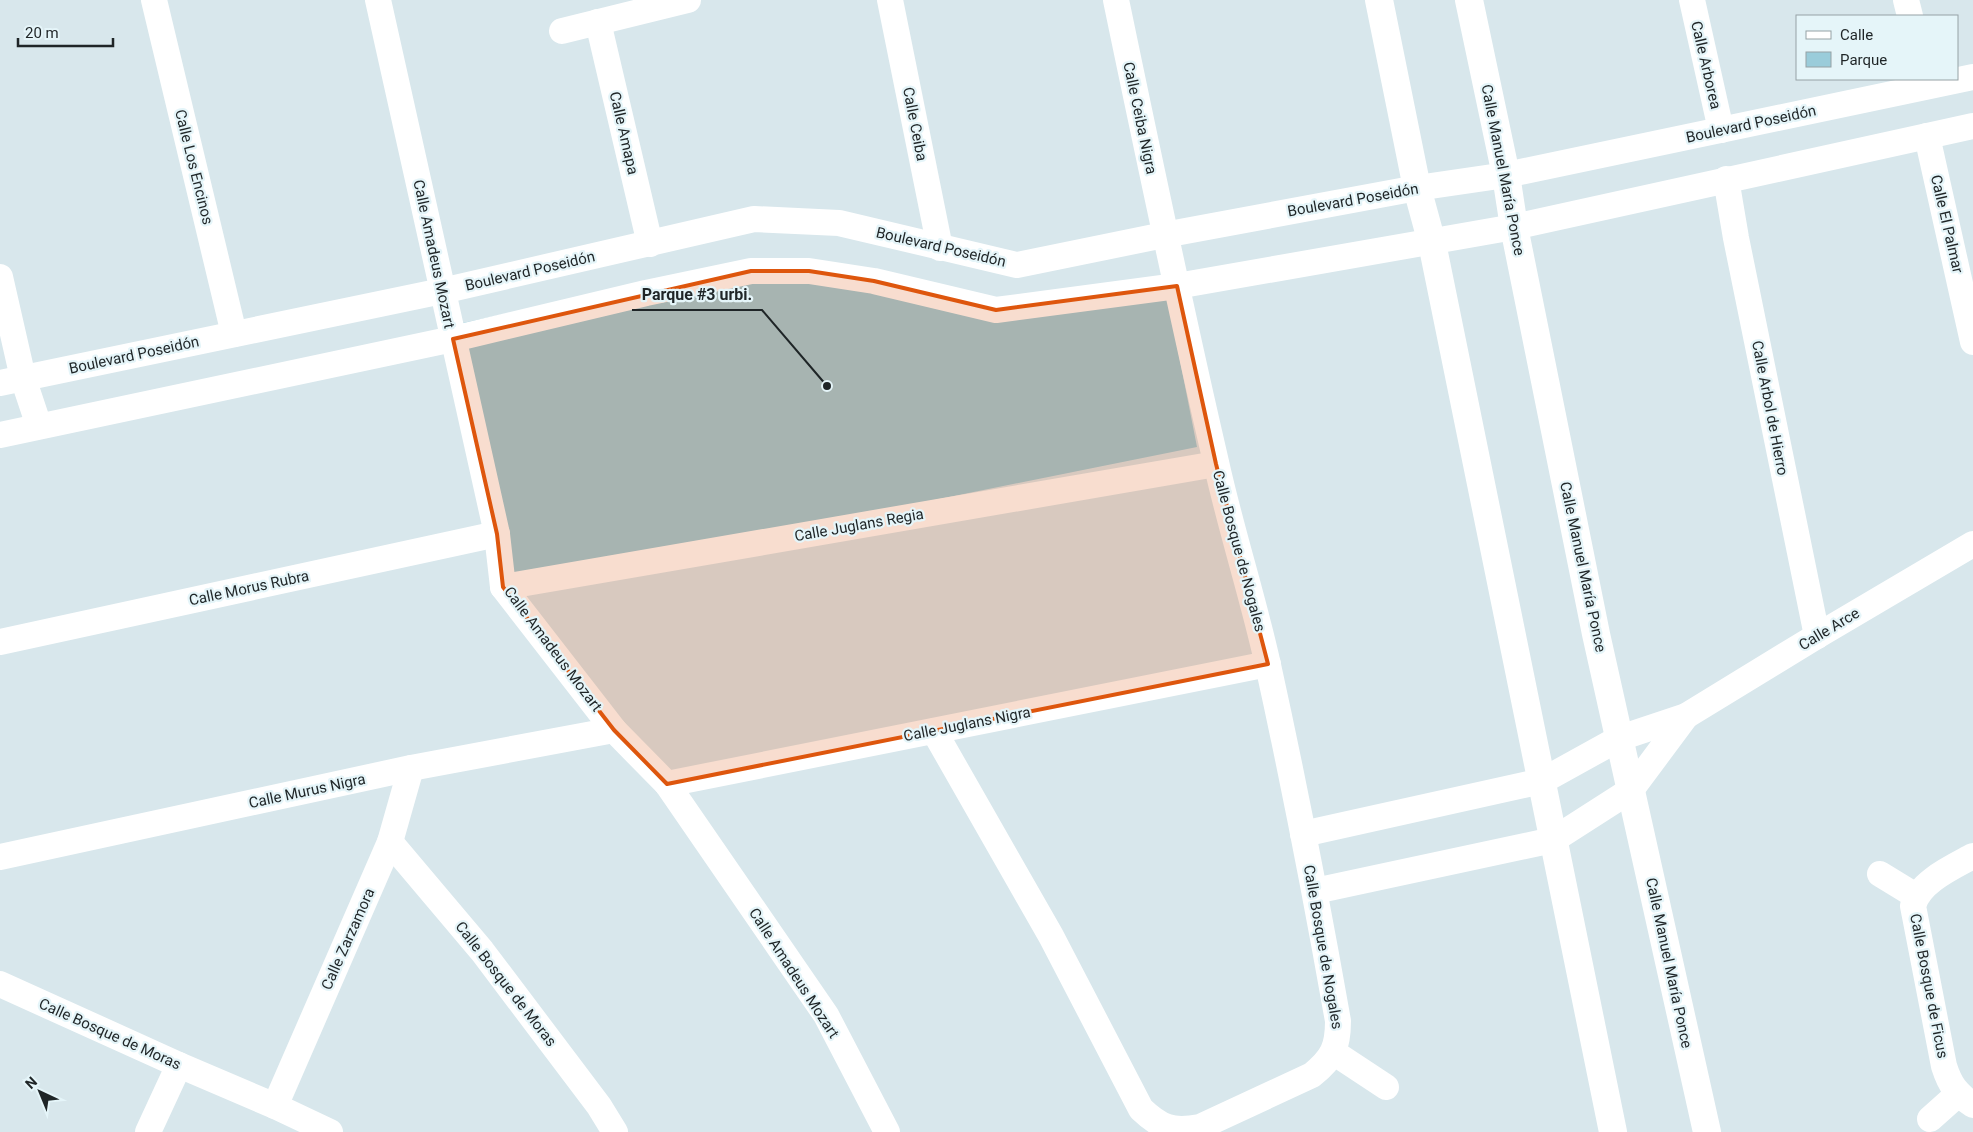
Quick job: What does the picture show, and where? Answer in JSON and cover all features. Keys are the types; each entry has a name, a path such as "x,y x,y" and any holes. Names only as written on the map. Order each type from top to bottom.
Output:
{"street":[{"name":"Calle Los Encinos","path":"154,0 234,334"},
{"name":"Calle Amadeus Mozart","path":"378,0 452,339 497,534 503,587 614,730 666,784 826,1015 887,1132"},
{"path":"562,31 688,0"},
{"name":"Calle Ceiba","path":"890,0 940,248"},
{"name":"Calle Ceiba Nigra","path":"1116,0 1164,235"},
{"path":"1379,0 1417,188 1432,242 1613,1132"},
{"name":"Calle Manuel María Ponce","path":"1469,0 1506,175 1514,227 1596,634 1707,1132"},
{"name":"Calle Arborea","path":"1692,0 1721,130"},
{"path":"1906,0 1910,15"},
{"name":"Calle Amapa","path":"598,22 650,244"},
{"name":"Boulevard Poseidón","path":"1958,79 1973,77"},
{"name":"Boulevard Poseidón","path":"12,381 442,290 754,219 839,223 1017,265 1164,235 1417,188 1506,175 1721,130 1925,83 1949,80"},
{"path":"0,435 452,339 646,293 751,271 808,271 874,281 996,310 1177,286 1514,227 1973,126"},
{"name":"Calle El Palmar","path":"1927,136 1973,342"},
{"name":"Calle Arbol de Hierro","path":"1726,179 1738,248 1817,636"},
{"name":"Calle Bosque de Nogales","path":"934,731 1051,936 1141,1109 1154,1122 1166,1130 1184,1130 1200,1127 1312,1075 1326,1064 1338,1038 1338,1021 1315,891 1268,664 1216,464 1164,235"},
{"path":"0,277 12,381 39,426"},
{"name":"Calle Juglans Regia","path":"503,587 1216,464"},
{"name":"Calle Morus Rubra","path":"0,642 497,534"},
{"name":"Calle Arce","path":"1303,834 1542,782 1620,738 1686,716 1973,544"},
{"name":"Calle Juglans Nigra","path":"666,784 1268,664"},
{"name":"Calle Arce","path":"1631,790 1686,716"},
{"name":"Calle Murus Nigra","path":"0,857 411,768 614,730"},
{"name":"Calle Zarzamora","path":"275,1106 390,842 411,768"},
{"path":"1315,891 1553,840 1631,790"},
{"name":"Calle Bosque de Moras","path":"390,842 482,951 599,1106 615,1132"},
{"name":"Calle Bosque de Ficus","path":"1966,1099 1949,1082 1944,1066 1914,906 1916,896 1923,887 1968,864"},
{"path":"1880,874 1916,896"},
{"name":"Calle Bosque de Moras","path":"0,984 330,1132"},
{"path":"1333,1052 1386,1086"},
{"path":"148,1132 179,1065"},
{"path":"1930,1119 1966,1099"}],"highlighted area":[{"path":"751,271 809,271 874,281 996,310 1177,286 1216,464 1268,664 667,784 614,730 503,587 497,534 453,339"}],"green space":[{"path":"733,265 980,302 1168,300 1197,447 503,587 458,324"}],"place":[{"name":"Parque #3 urbi.","path":"827,386"}]}
